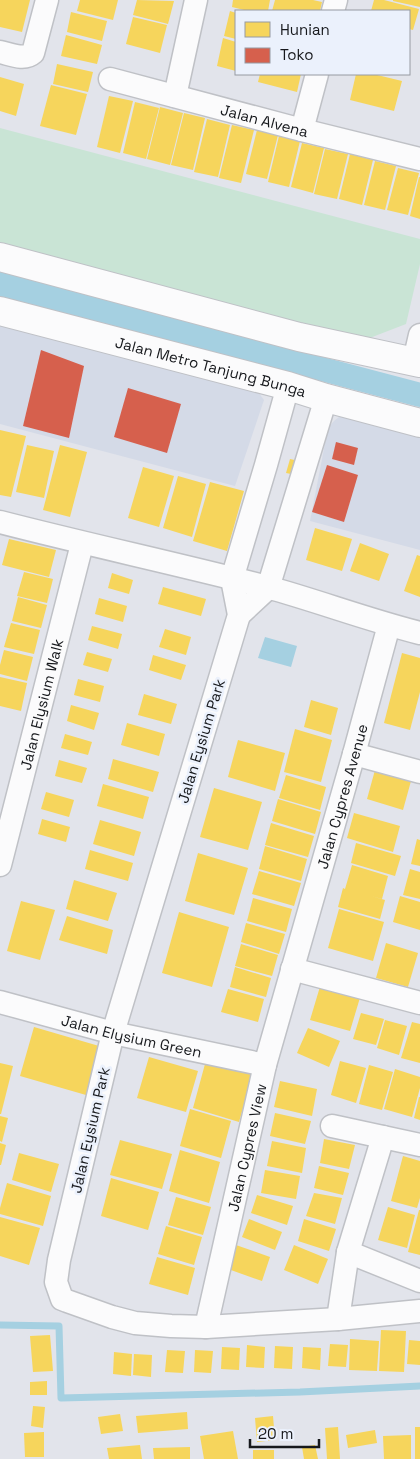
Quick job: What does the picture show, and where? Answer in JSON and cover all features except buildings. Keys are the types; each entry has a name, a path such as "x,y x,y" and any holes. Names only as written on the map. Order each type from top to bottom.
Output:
{"main road":[{"path":"0,257 299,338 418,353"},
{"name":"Jalan Metro Tanjung Bunga","path":"0,311 288,386 420,423"}],"street":[{"path":"0,52 24,57 33,53 47,0"},
{"path":"175,96 196,0"},
{"path":"302,130 317,75"},
{"name":"Jalan Alvena","path":"110,79 420,159"},
{"path":"239,615 232,579 288,386"},
{"path":"239,615 268,588 326,398"},
{"path":"0,522 82,544 268,588 420,633"},
{"name":"Jalan Elysium Walk","path":"0,865 82,544"},
{"name":"Jalan Eysium Park","path":"239,615 113,1032 56,1282 62,1299 76,1306 147,1325 206,1327 338,1319 420,1311"},
{"name":"Jalan Cypres Avenue","path":"292,969 389,625"},
{"path":"354,754 420,772"},
{"path":"292,969 420,1003"},
{"name":"Jalan Cypres View","path":"206,1327 265,1066 292,969"},
{"name":"Jalan Elysium Green","path":"0,1002 113,1032 265,1066"},
{"path":"332,1126 420,1145"},
{"path":"338,1319 348,1252 383,1137"},
{"path":"348,1252 420,1282"}],"shaded area":[{"path":"0,323 256,389 264,400 235,486 0,424"},
{"path":"344,413 420,434 420,550 310,521 328,428"}],"green space":[{"path":"0,128 420,239 420,264 406,324 362,341 0,245"}],"water":[{"path":"265,637 297,646 291,667 258,658"}],"waterway":[{"path":"0,284 420,395"},
{"path":"0,1325 59,1326 61,1398 300,1392 420,1386"}]}
